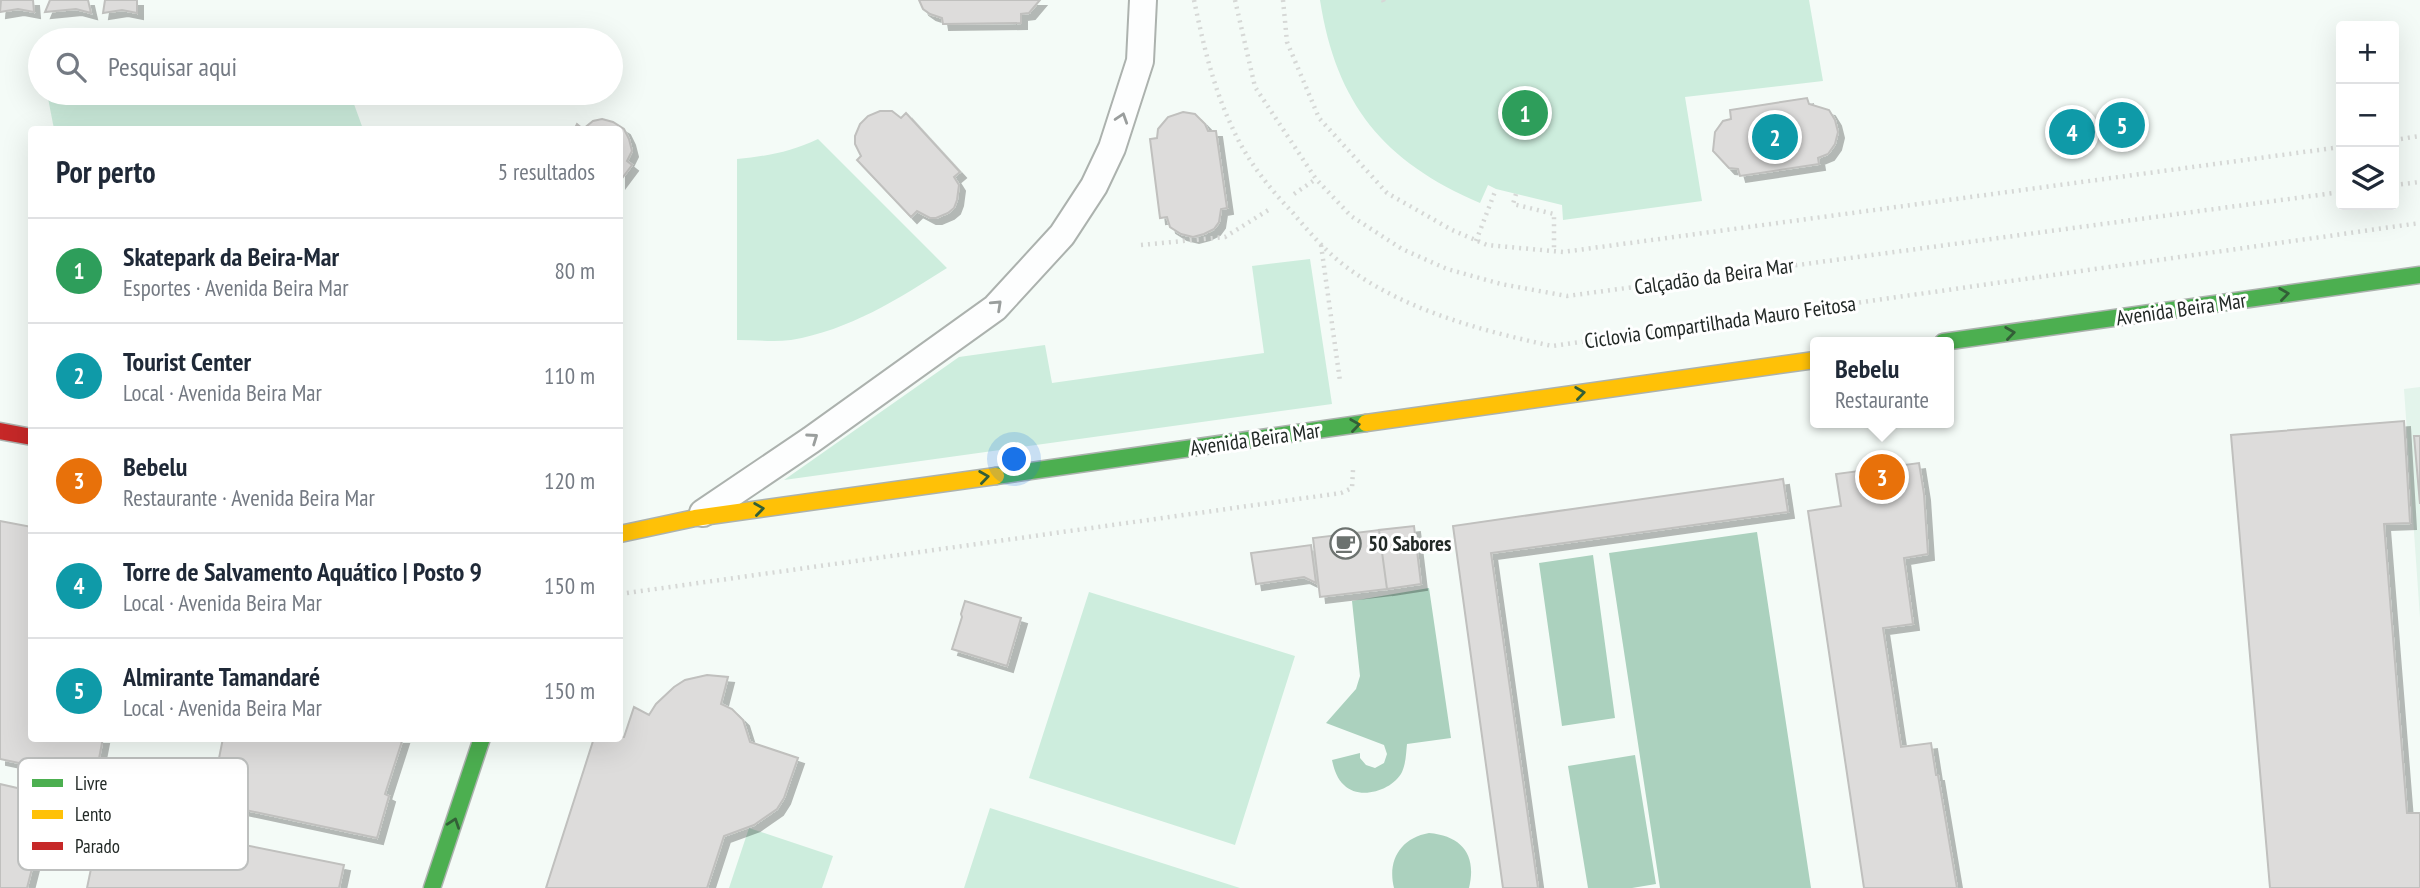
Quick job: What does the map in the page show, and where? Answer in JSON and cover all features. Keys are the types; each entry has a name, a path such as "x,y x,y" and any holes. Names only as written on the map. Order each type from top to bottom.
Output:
{"main road":[{"name":"Avenida Beira Mar","path":"1954,340 2420,275"},
{"name":"Avenida Beira Mar","path":"623,533 695,518 1810,361"},
{"path":"0,431 28,436"},
{"path":"432,888 481,742"}],"lane":[{"name":"Avenida Beira Mar","path":"695,518 811,440 995,308 1062,235 1094,186 1112,148 1140,61 1143,0"}],"path":[{"name":"Ciclovia Compartilhada Mauro Feitosa","path":"1194,0 1209,64 1232,128 1266,184 1321,245 1349,269 1391,294 1483,331 1552,346 2420,223"},
{"name":"Calçadão da Beira Mar","path":"1235,0 1255,87 1316,179 1351,216 1402,249 1447,269 1501,284 1567,296 2336,193"},
{"path":"1283,0 1287,42 1319,118 1387,193 1452,230 1487,245 1554,251 1577,250 2336,148"},
{"path":"2399,138 2420,136"},
{"path":"1294,194 1316,179"},
{"path":"2399,184 2420,181"},
{"path":"1476,241 1496,189"},
{"path":"1516,194 1513,204 1554,214 1554,251"},
{"path":"1141,245 1225,237 1270,209"},
{"path":"1321,245 1341,388"},
{"path":"623,594 1341,494 1352,488 1352,465"}],"shaded area":[{"path":"1320,0 1809,0 1823,81 1685,97 1702,201 1563,220 1562,205 1488,185 1480,203 1446,187 1391,148 1370,125 1352,99 1338,70"},
{"path":"49,105 354,105 362,126 53,126"},
{"path":"818,139 947,268 892,302 833,329 791,340 737,340 737,159 779,153"},
{"path":"1310,259 1332,404 784,480 959,357 1045,345 1052,383 1264,353 1252,266"},
{"path":"2420,387 2420,618 2404,389"},
{"path":"1757,532 1811,888 1660,888 1609,553"},
{"path":"1593,555 1615,718 1562,726 1539,563"},
{"path":"1429,588 1451,738 1407,744 1402,772 1391,784 1367,793 1351,790 1339,780 1332,760 1360,753 1360,758 1366,765 1375,768 1384,763 1387,754 1384,745 1326,723 1356,689 1360,676 1352,601"},
{"path":"1089,592 1295,656 1235,845 1029,778"},
{"path":"1635,755 1656,884 1632,888 1588,888 1568,766"},
{"path":"990,808 1240,888 964,888"},
{"path":"749,828 833,856 822,888 729,888"},
{"path":"1429,833 1450,838 1464,849 1471,866 1469,888 1394,888 1393,868 1398,852 1411,840"}],"building":[{"path":"1,0 33,0 34,12 18,9 0,12"},
{"path":"50,0 88,0 91,13 76,9 45,12"},
{"path":"105,0 137,0 137,13 122,10 103,13"},
{"path":"919,0 1040,0 1029,13 1021,14 1021,23 943,24 942,18 923,9"},
{"path":"1807,98 1809,104 1829,110 1838,132 1835,144 1828,154 1818,158 1819,164 1740,176 1738,169 1729,168 1713,151 1715,132 1723,121 1731,119 1730,110"},
{"path":"880,111 892,111 901,118 906,113 960,172 954,177 959,185 957,200 948,213 930,218 917,211 911,217 857,160 861,156 855,144 855,136 860,124 868,116"},
{"path":"1183,112 1195,114 1208,131 1216,131 1227,208 1221,209 1219,222 1214,229 1193,237 1170,227 1167,217 1160,218 1150,139 1157,138 1158,129 1168,117"},
{"path":"2072,114 2083,119 2088,130 2083,141 2072,146 2061,141 2056,130 2061,119"},
{"path":"602,119 619,126 587,126"},
{"path":"623,128 632,151 627,161 632,165 623,177"},
{"path":"2404,421 2410,523 2384,524 2407,813 2420,813 2420,888 2270,888 2231,435"},
{"path":"2414,436 2420,436 2420,504"},
{"path":"1919,463 1928,554 1904,558 1913,624 1883,628 1901,747 1931,743 1957,888 1864,888 1808,511 1841,506 1836,474"},
{"path":"1783,479 1788,512 1491,553 1538,888 1503,888 1453,526"},
{"path":"0,521 28,526 28,742 102,742 99,758 18,758 18,763 0,759"},
{"path":"1414,526 1421,584 1387,589 1379,530"},
{"path":"1379,530 1387,589 1320,597 1313,538"},
{"path":"1311,545 1316,583 1304,577 1256,584 1251,553"},
{"path":"965,601 1021,618 1007,666 952,649"},
{"path":"707,675 728,677 721,704 732,709 743,720 750,742 798,758 784,798 777,809 754,825 724,836 707,888 546,888 593,742 623,742 634,707 649,715 656,704 685,680"},
{"path":"222,742 402,742 385,794 389,796 377,838 248,811 248,758 219,758"},
{"path":"0,784 18,788 18,870 32,870 27,888 0,888"},
{"path":"248,846 344,865 339,888 87,888 91,870 248,870"}],"traffic: fast":[{"path":"1954,340 2420,275"},
{"path":"996,476 1366,423"},
{"path":"432,888 481,742"}],"traffic: slow":[{"path":"1366,423 1810,361"},
{"path":"623,533 695,518 996,476"}],"traffic: jam":[{"path":"0,431 28,436"}],"place":[{"name":"Skatepark da Beira-Mar","path":"1525,113"},
{"name":"Almirante Tamandaré","path":"2122,125"},
{"name":"Torre de Salvamento Aquático | Posto 9","path":"2072,132"},
{"name":"Tourist Center","path":"1775,137"},
{"name":"Bebelu","path":"1882,477"},
{"name":"50 Sabores","path":"1345,543"}]}
